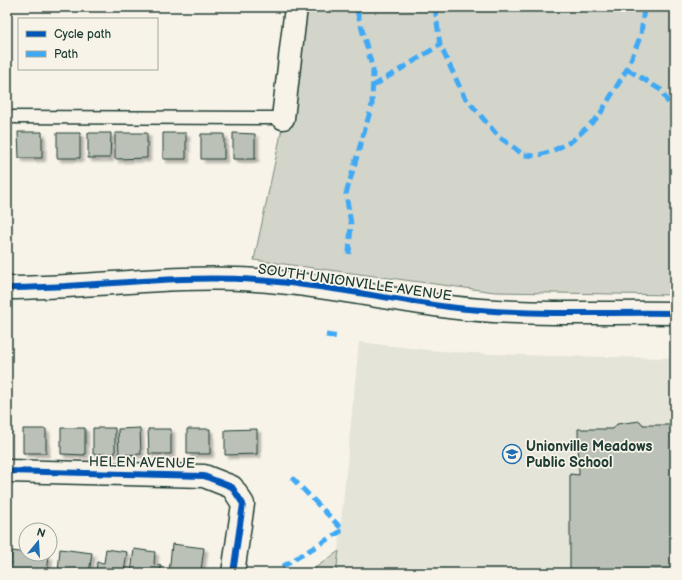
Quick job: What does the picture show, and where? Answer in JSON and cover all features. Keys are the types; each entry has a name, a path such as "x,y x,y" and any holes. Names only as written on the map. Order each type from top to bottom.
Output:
{"street":[{"path":"283,118 296,7"},
{"name":"SOUTH UNIONVILLE AVENUE","path":"7,288 75,286 172,280 256,280 290,283 457,308 526,312 675,313"},
{"name":"HELEN AVENUE","path":"7,471 204,476 232,487 243,504 233,573"}],"lane":[{"path":"7,116 283,118"}],"shaded area":[{"path":"308,7 675,7 675,295 495,292 254,260"},
{"name":"Unionville Meadows Public School","path":"359,342 427,350 470,353 675,358 675,573 336,573"},
{"path":"339,551 336,573 308,573"}],"building":[{"path":"18,132 42,132 42,158 19,158"},
{"path":"57,133 80,133 80,158 57,158"},
{"path":"88,133 111,133 110,158 88,158"},
{"path":"115,133 147,133 147,158 115,159"},
{"path":"163,133 186,133 186,159 163,159"},
{"path":"233,133 255,134 255,159 233,159"},
{"path":"201,134 224,134 224,159 201,159"},
{"path":"640,421 643,425 675,425 675,573 570,573 570,474 579,475 578,429 613,429 617,424"},
{"path":"8,428 8,454 7,454"},
{"path":"61,428 85,428 85,455 61,454"},
{"path":"93,428 115,428 115,454 93,454"},
{"path":"140,428 141,454 119,455 118,429"},
{"path":"23,429 46,429 46,453 23,453"},
{"path":"148,429 171,429 171,454 149,454"},
{"path":"187,429 210,429 210,454 187,454"},
{"path":"257,429 257,454 225,455 225,430"},
{"path":"172,544 204,548 201,570 199,570 199,573 169,573"},
{"path":"60,549 92,553 89,573 58,573"},
{"path":"106,549 127,552 124,573 96,573 97,562 104,563"},
{"path":"134,549 155,552 154,564 161,566 160,573 131,573"},
{"path":"12,551 18,552 18,562 48,562 47,573 10,573"}],"marked path":[{"path":"349,254 351,224 346,194 372,105 373,70 356,7"},
{"path":"435,7 440,45 464,96 498,136 524,155 536,156 552,151 572,141 599,116 627,69 641,35 644,7"},
{"path":"373,86 440,45"},
{"path":"627,69 661,90 675,115"},
{"path":"326,335 339,337"},
{"path":"282,567 343,530 292,478"}],"cycle path":[{"path":"7,288 194,279 256,280 329,288 425,304 477,310 533,313 675,313"},
{"path":"7,471 204,476 232,487 243,504 233,573"}],"place":[{"name":"Unionville Meadows Public School","path":"512,454"}]}
